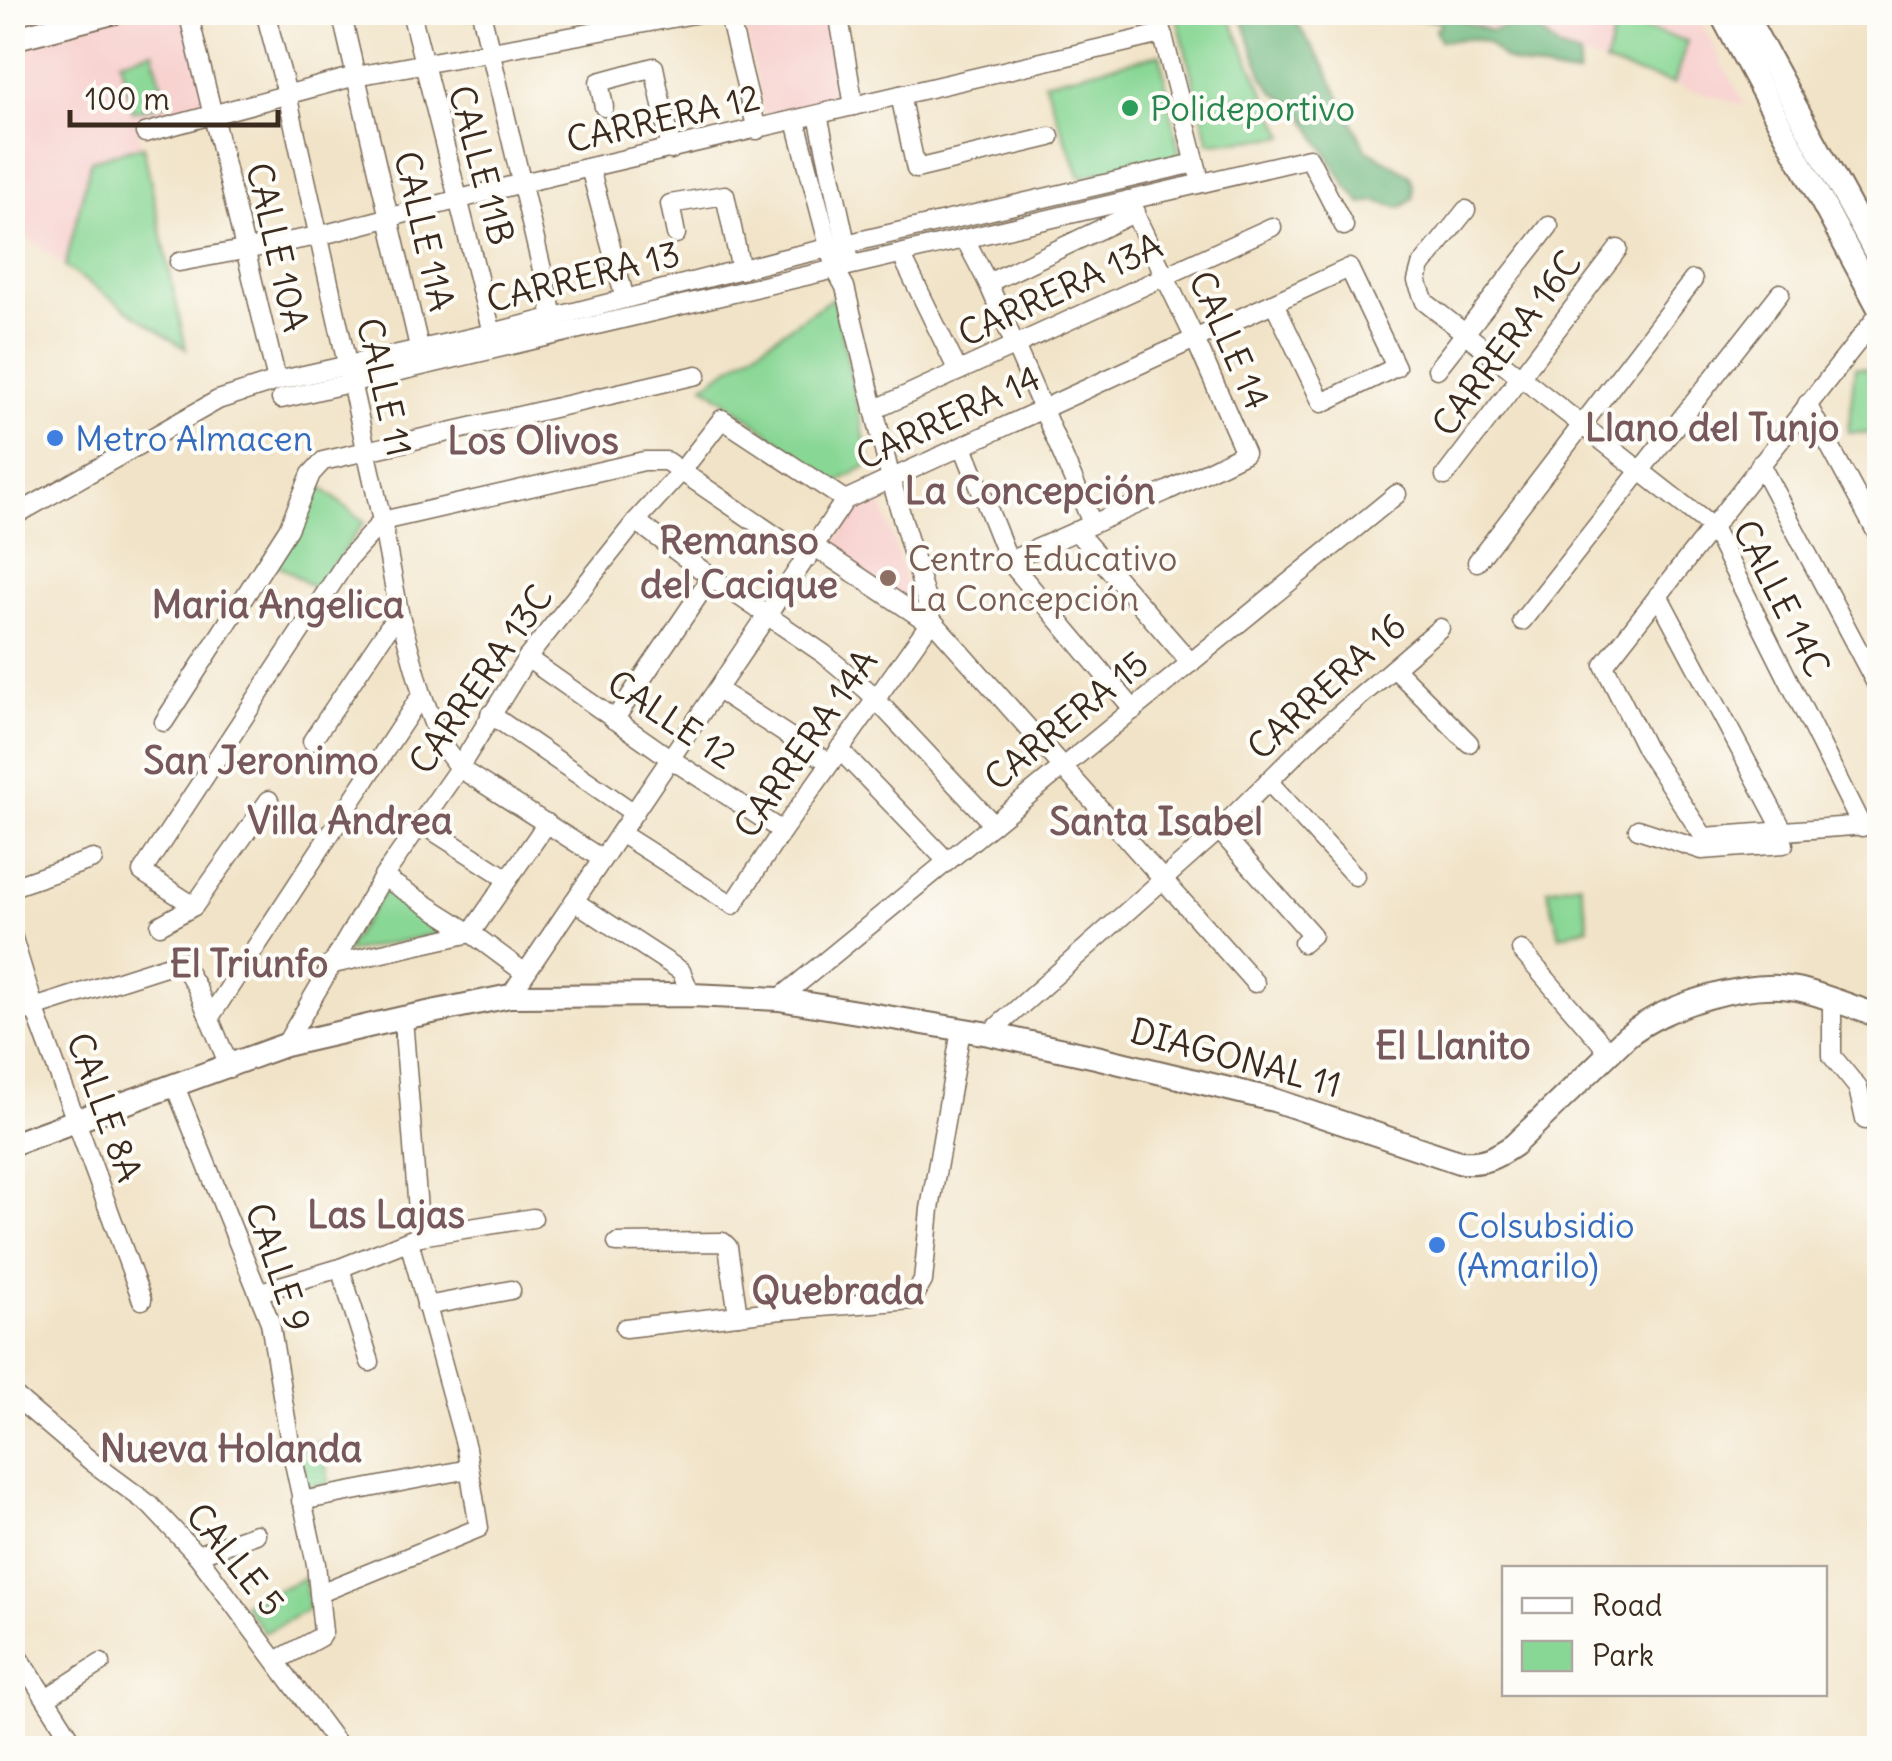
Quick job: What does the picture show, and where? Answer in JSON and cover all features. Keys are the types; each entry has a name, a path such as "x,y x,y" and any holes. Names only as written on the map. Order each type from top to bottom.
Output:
{"street":[{"path":"12,39 116,12"},
{"name":"CALLE 10A","path":"188,12 279,390"},
{"name":"CALLE 11","path":"265,12 287,94 399,612 441,744 459,768"},
{"name":"CALLE 11A","path":"341,12 419,347"},
{"name":"CALLE 11B","path":"411,12 421,64 492,333"},
{"path":"481,12 553,316"},
{"path":"146,134 356,76 705,12"},
{"path":"728,12 757,130"},
{"path":"838,12 854,106"},
{"path":"1157,12 1201,183"},
{"path":"1720,12 1880,312 1604,665 1646,749 1704,837 1871,826"},
{"path":"1744,12 1880,261"},
{"name":"CARRERA 12","path":"179,262 318,236 388,215 1162,34"},
{"path":"604,107 599,82 654,68 671,150"},
{"path":"900,95 916,169 1050,137"},
{"path":"818,115 845,287 930,621"},
{"path":"796,121 839,247"},
{"name":"CARRERA 13","path":"12,517 218,400 1132,206 1201,183 1309,158 1344,226"},
{"name":"CARRERA 13","path":"348,374 419,347 492,333 1195,163"},
{"path":"590,168 625,299"},
{"path":"676,234 670,204 725,195 742,270"},
{"name":"CARRERA 13","path":"988,283 1132,206"},
{"name":"CALLE 14","path":"1084,527 1245,453 1132,206"},
{"name":"CALLE 14C","path":"1466,210 1421,266 1417,282 1425,302 1712,527 1871,826"},
{"path":"1437,369 1549,226"},
{"name":"CARRERA 13A","path":"874,410 1272,227"},
{"path":"965,239 1042,410 1084,527 1192,662"},
{"name":"CARRERA 16C","path":"1445,476 1618,250"},
{"path":"901,254 958,371"},
{"name":"CARRERA 14","path":"510,996 845,500 1349,268 1396,366 1322,403 1274,303"},
{"path":"1477,562 1693,280"},
{"path":"1522,621 1780,293"},
{"path":"164,722 288,529 312,474 323,461 697,375"},
{"path":"1807,404 1880,539"},
{"name":"CARRERA 13C","path":"285,1045 383,876 459,768 527,658 722,419 845,500"},
{"path":"962,446 1009,561 1134,710"},
{"path":"194,906 142,872 348,559 382,521 644,461 666,461 680,473 930,621 1256,983"},
{"path":"1760,464 1880,692"},
{"name":"CARRERA 15","path":"778,999 1396,494"},
{"path":"636,521 824,654 874,700 993,824"},
{"path":"1009,561 1084,527"},
{"path":"614,720 711,577"},
{"path":"1658,595 1784,832"},
{"path":"312,741 399,612"},
{"name":"CARRERA 14A","path":"620,833 733,905 930,621"},
{"name":"CARRERA 16","path":"989,1034 1219,830 1314,736 1440,628"},
{"name":"CALLE 12","path":"527,658 782,831"},
{"path":"1395,670 1468,742"},
{"path":"718,690 834,756 947,861"},
{"path":"210,1018 422,694"},
{"path":"490,714 634,813"},
{"path":"459,768 602,860"},
{"path":"1268,781 1355,876"},
{"path":"160,925 194,906 269,800"},
{"path":"419,822 508,879"},
{"path":"329,965 471,934 547,823"},
{"path":"1638,829 1702,850 1880,837"},
{"path":"1219,830 1312,935 1303,943"},
{"path":"12,887 93,858"},
{"path":"383,876 525,974"},
{"path":"574,901 681,972 692,995"},
{"name":"CALLE 8A","path":"12,935 34,1007 142,1300"},
{"path":"1521,950 1609,1052"},
{"path":"12,1015 181,961 230,1068"},
{"name":"DIAGONAL 11","path":"285,1045 510,996 692,995 778,999 989,1034 1274,1100 1459,1162 1474,1163 1496,1158 1514,1145 1609,1052 1660,1014 1745,990 1797,989 1880,1016"},
{"path":"1832,1002 1832,1056 1858,1088 1865,1120"},
{"path":"320,1594 479,1528 466,1448 426,1306 414,1238 403,1018"},
{"path":"625,1328 912,1300 923,1281 930,1208 961,1030"},
{"path":"12,1144 285,1045"},
{"name":"CALLE 9","path":"175,1086 270,1322 320,1594 324,1624 320,1636 276,1661"},
{"path":"260,1292 340,1268 414,1238 533,1218"},
{"path":"617,1243 723,1242 728,1247 738,1315"},
{"path":"340,1268 370,1362"},
{"path":"426,1306 511,1290"},
{"name":"CALLE 5","path":"12,1394 150,1505 198,1555 340,1748"},
{"path":"301,1501 468,1469"},
{"path":"198,1555 256,1534"},
{"path":"12,1646 77,1748"},
{"path":"46,1698 101,1663"}],"shaded area":[{"path":"125,13 188,13 213,113 138,133 143,146 91,160 64,266 13,226 12,51"},
{"path":"826,13 844,98 766,121 742,15"},
{"path":"1446,13 1696,13 1745,106 1448,16"},
{"name":"Centro Educativo La Concepción","path":"881,500 912,605 830,551 854,513"}],"green space":[{"path":"1176,13 1227,13 1285,137 1209,143"},
{"path":"1240,13 1290,13 1324,65 1366,149 1409,174 1414,186 1413,199 1401,208 1375,201 1362,204 1299,108 1274,92 1263,77"},
{"path":"1408,13 1441,13 1490,31 1519,23 1542,33 1560,50 1580,56 1578,75 1508,61 1479,40 1440,40 1435,29 1441,25 1438,21 1412,18"},
{"path":"1617,21 1687,41 1674,84 1605,64"},
{"path":"153,51 166,103 133,112 120,60"},
{"path":"1160,54 1180,156 1080,177 1044,82"},
{"path":"143,146 186,349 65,267 91,160"},
{"path":"834,297 870,464 836,483 704,385"},
{"path":"1855,367 1879,370 1879,434 1848,432"},
{"path":"317,484 364,522 317,590 274,562"},
{"path":"1580,883 1589,927 1560,936 1547,889"},
{"path":"387,887 451,931 343,953"},
{"path":"322,1442 329,1484 304,1487 297,1448"},
{"path":"305,1578 309,1609 264,1633 243,1604"}],"place":[{"name":"Polideportivo","path":"1130,108"},
{"name":"Metro Almacen","path":"55,438"},
{"name":"Centro Educativo La Concepción","path":"888,578"},
{"name":"Colsubsidio (Amarilo)","path":"1437,1245"}],"district":[{"name":"Llano del Tunjo","path":"1712,427"},
{"name":"Los Olivos","path":"533,440"},
{"name":"La Concepción","path":"1030,490"},
{"name":"Remanso del Cacique","path":"739,562"},
{"name":"Maria Angelica","path":"278,604"},
{"name":"San Jeronimo","path":"261,760"},
{"name":"Villa Andrea","path":"350,820"},
{"name":"Santa Isabel","path":"1156,821"},
{"name":"El Triunfo","path":"249,963"},
{"name":"El Llanito","path":"1453,1045"},
{"name":"Las Lajas","path":"386,1214"},
{"name":"Quebrada","path":"838,1290"},
{"name":"Nueva Holanda","path":"231,1448"}]}
